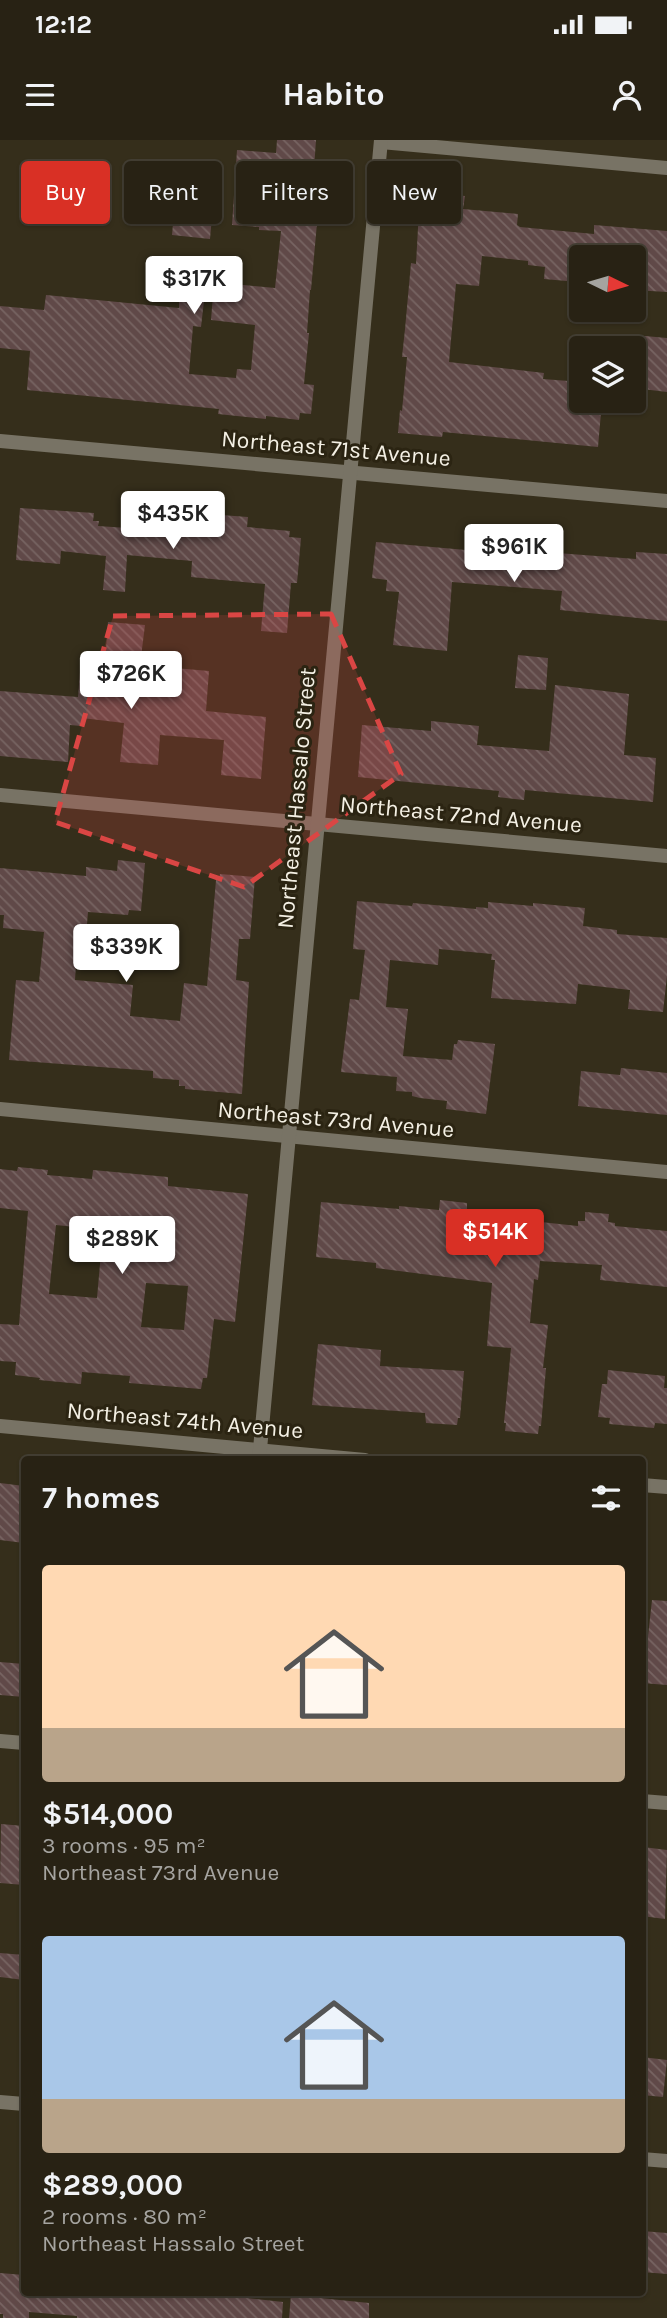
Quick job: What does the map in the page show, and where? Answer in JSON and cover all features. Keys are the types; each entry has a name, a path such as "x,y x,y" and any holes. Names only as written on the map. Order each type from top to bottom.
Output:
{"street":[{"path":"381,141 667,168"},
{"name":"Northeast Hassalo Street","path":"259,1455 381,141"},
{"name":"Northeast 71st Avenue","path":"0,441 667,501"},
{"name":"Northeast 72nd Avenue","path":"0,796 667,856"},
{"name":"Northeast 73rd Avenue","path":"0,1110 667,1172"},
{"name":"Northeast 74th Avenue","path":"0,1426 280,1456"},
{"path":"646,1485 667,1487"},
{"path":"0,1741 21,1743"},
{"path":"646,1801 667,1803"},
{"path":"0,2102 21,2104"},
{"path":"646,2159 667,2161"}],"highlighted area":[{"path":"331,614 401,774 244,887 55,822 113,616"}],"building":[{"path":"277,140 316,140 315,161 236,161 237,150 276,153"},
{"path":"236,165 236,224 317,224 304,384 314,385 311,414 300,413 299,420 266,416 266,419 218,414 219,409 27,390 30,351 0,348 0,306 44,310 46,295 179,308 179,299 204,301 201,327 193,326 189,374 236,378 237,369 251,370 255,325 211,320 214,282 275,288 281,231 232,225"},
{"path":"461,196 465,196 463,209 518,214 517,225 520,227 594,234 594,225 667,231 667,292 646,291 646,245 569,245 569,281 544,279 545,267 528,265 528,261 482,256 479,286 456,284 449,362 544,373 543,379 569,381 569,413 601,413 598,447 443,432 442,437 398,433 407,357 402,357 411,263 416,264 418,224 461,224"},
{"path":"173,224 211,224 210,239 172,235"},
{"path":"646,336 667,338 667,392 646,389"},
{"path":"20,508 94,513 93,521 99,521 98,526 142,529 143,516 207,521 208,514 248,517 247,527 290,531 289,537 301,538 297,583 291,583 287,633 261,631 265,584 191,577 192,561 127,555 125,592 103,590 106,556 61,551 60,564 16,560"},
{"path":"376,542 466,550 531,554 531,551 636,559 636,552 667,554 667,621 560,610 562,591 452,582 447,651 393,645 399,592 386,591 387,580 372,578"},
{"path":"108,622 145,625 140,665 209,671 206,711 266,717 261,779 221,775 224,740 160,735 158,765 120,762 124,723 82,718 81,726 70,725 68,762 0,756 0,691 78,697 81,660 105,662"},
{"path":"518,655 548,658 546,690 515,688"},
{"path":"555,685 629,694 624,755 656,758 653,802 525,790 524,800 498,797 499,791 358,777 362,725 431,731 431,721 479,726 477,745 549,751"},
{"path":"118,860 145,863 141,911 129,910 128,915 88,912 86,936 78,935 75,980 133,985 130,1016 180,1021 184,983 207,986 216,880 219,880 220,874 255,877 250,939 239,939 236,980 249,982 242,1094 185,1089 185,1086 179,1086 179,1080 153,1078 153,1071 9,1060 16,980 39,982 44,932 3,928 4,915 0,915 0,868 86,876 86,867 117,871"},
{"path":"357,901 476,909 488,908 488,902 585,908 583,926 617,930 617,934 667,938 663,1012 628,1009 630,990 578,984 576,1004 491,998 495,960 491,960 492,954 439,949 438,965 390,960 386,1007 408,1009 403,1056 452,1060 454,1044 457,1044 458,1040 495,1044 486,1114 446,1109 447,1101 420,1098 412,1096 412,1092 396,1091 397,1077 341,1072 350,999 359,1000 365,950 353,949"},
{"path":"621,1068 667,1073 667,1115 578,1106 581,1071 620,1075"},
{"path":"18,1167 48,1170 47,1175 92,1179 93,1170 168,1177 168,1186 248,1194 235,1322 214,1319 207,1378 203,1378 201,1389 129,1383 130,1376 82,1372 81,1384 39,1380 40,1378 15,1375 16,1362 0,1361 0,1324 19,1325 28,1211 0,1208 0,1169 17,1171","holes":["56,1225 103,1230 97,1298 49,1294","146,1283 188,1286 184,1330 141,1327"]},
{"path":"440,1200 467,1203 467,1214 578,1226 578,1221 585,1221 585,1212 609,1214 608,1222 615,1223 615,1226 667,1231 667,1287 600,1280 602,1265 540,1261 538,1280 534,1279 530,1323 548,1325 541,1426 538,1434 505,1431 511,1348 487,1346 492,1283 376,1268 376,1263 316,1257 321,1202 439,1210"},
{"path":"318,1344 381,1350 380,1366 464,1371 457,1425 426,1423 425,1413 312,1405"},
{"path":"608,1370 665,1376 667,1424 655,1423 654,1428 609,1424 610,1418 598,1417 602,1384 607,1384"},
{"path":"0,1483 21,1486 21,1543 0,1540"},
{"path":"652,1600 667,1601 667,1685 646,1683"},
{"path":"0,1662 21,1664 21,1697 0,1695"},
{"path":"1,1824 21,1826 21,1885 0,1883"},
{"path":"646,1847 667,1850 665,1919 646,1917"},
{"path":"0,1953 21,1955 21,1980 0,1977"},
{"path":"646,2057 667,2060 663,2097 646,2095"},
{"path":"646,2231 667,2233 667,2274 646,2272"},
{"path":"0,2273 21,2275 21,2296 228,2296 283,2302 282,2318 77,2318 29,2312 29,2318 3,2318 3,2314 0,2314"},
{"path":"291,2296 369,2303 369,2318 289,2318"}]}
